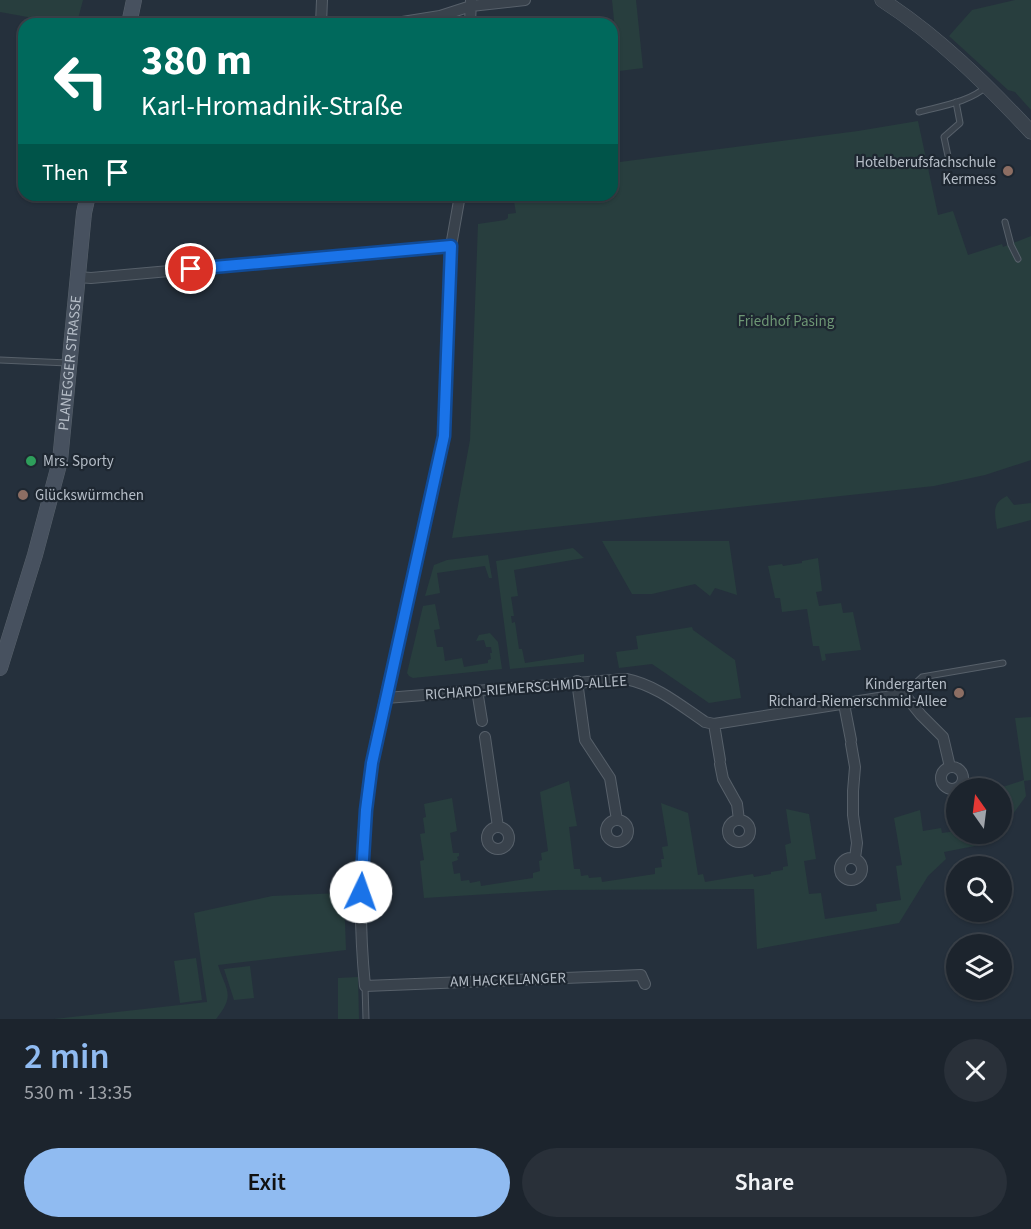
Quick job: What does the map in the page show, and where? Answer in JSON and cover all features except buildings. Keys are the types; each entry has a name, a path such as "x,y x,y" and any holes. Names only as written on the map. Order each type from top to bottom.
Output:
{"main road":[{"path":"130,18 134,0"},
{"name":"PLANEGGER STRASSE","path":"0,669 35,555 60,460 87,201"}],"street":[{"path":"321,18 322,0"},
{"path":"428,18 440,16 471,3 525,0"},
{"path":"892,2 987,86 1031,132"},
{"path":"470,18 471,3"},
{"path":"365,986 361,907 366,810 372,763 444,436 451,246 459,201"},
{"path":"78,277 91,278 451,246"},
{"name":"RICHARD-RIEMERSCHMID-ALLEE","path":"386,698 577,681 626,679 640,681 654,688 705,722 714,724"},
{"path":"577,681 585,740 610,778 617,820"},
{"path":"477,690 482,721"},
{"path":"739,820 737,804 723,779 714,724 904,694 921,716 944,736 950,767"},
{"path":"844,704 855,767 853,799 857,843 855,858"},
{"path":"485,737 498,827"},
{"name":"AM HACKELANGER","path":"365,986 641,975 645,984"}],"lane":[{"path":"919,112 956,102 980,92 987,86"},
{"path":"948,156 944,137 960,123 956,102"},
{"path":"1005,222 1011,245 1018,259"},
{"path":"0,360 69,363"},
{"path":"904,694 922,676 1003,663"},
{"path":"365,986 366,1019"}],"green space":[{"path":"0,0 83,0 78,18 33,18 0,12"},
{"path":"612,0 636,0 643,68 619,71 618,18 614,18"},
{"path":"1015,0 1031,0 1031,110 1015,92 1008,90 949,36 972,10"},
{"name":"Friedhof Pasing","path":"918,121 938,215 953,211 968,255 1002,244 1003,247 1031,236 1031,460 985,475 934,486 452,538 470,440 478,224 505,220 508,214 516,213 514,201 618,201 618,162"},
{"path":"1007,496 1014,505 1031,503 1031,520 997,529 996,506"},
{"path":"602,541 729,541 737,595 715,588 710,596 695,584 652,594 632,594"},
{"path":"573,548 584,558 514,570 518,596 511,597 514,616 511,616 512,623 515,622 519,649 522,649 525,663 584,654 584,662 510,669 496,561"},
{"path":"488,555 492,578 489,578 485,566 437,573 440,593 425,596 434,565 447,560"},
{"path":"818,558 822,591 816,592 819,606 841,603 843,613 853,612 861,650 825,654 826,660 822,661 819,646 813,646 807,609 782,612 780,598 775,598 768,566 802,563 802,561"},
{"path":"435,604 440,629 434,630 437,647 443,647 445,661 462,658 464,667 488,663 491,659 491,647 486,647 484,640 476,641 479,635 490,633 498,642 502,669 413,678 409,676 407,673 423,606"},
{"path":"692,627 735,660 741,698 709,703 652,664 619,668 616,652 638,649 636,636"},
{"path":"1031,717 1031,780 1024,781 1026,796 1012,815 1012,784 1024,780 1015,718"},
{"path":"569,781 577,826 569,827 574,869 580,869 581,876 601,877 602,882 655,874 655,868 662,867 661,859 664,859 662,847 668,846 661,803 688,813 698,875 703,874 705,882 753,874 754,877 783,870 783,867 788,866 785,845 791,843 786,809 809,814 816,859 804,861 809,894 821,893 825,919 877,911 876,904 901,900 896,866 902,865 894,818 920,810 923,831 941,828 942,833 946,832 946,844 985,844 944,852 946,859 928,876 899,923 757,949 754,889 556,890 424,898 420,861 424,860 420,834 425,833 424,804 452,798 457,831 450,833 453,853 459,853 458,860 452,862 454,874 460,873 461,881 469,880 470,883 480,881 481,886 533,878 533,873 540,871 541,853 548,851 540,792"},
{"path":"340,893 345,922 346,950 218,965 228,998 216,1019 54,1019 207,1002 194,913 272,896"},
{"path":"196,958 202,1000 180,1003 174,961"},
{"path":"250,966 254,998 234,1000 224,969"},
{"path":"358,977 359,1019 338,1019 338,978"}],"place":[{"name":"Hotelberufsfachschule Kermess","path":"1008,171"},
{"name":"Mrs. Sporty","path":"31,461"},
{"name":"Glückswürmchen","path":"23,495"},
{"name":"Kindergarten Richard-Riemerschmid-Allee","path":"959,693"}],"route":[{"path":"191,269 451,246 444,436 372,763 366,810 361,892"}]}
